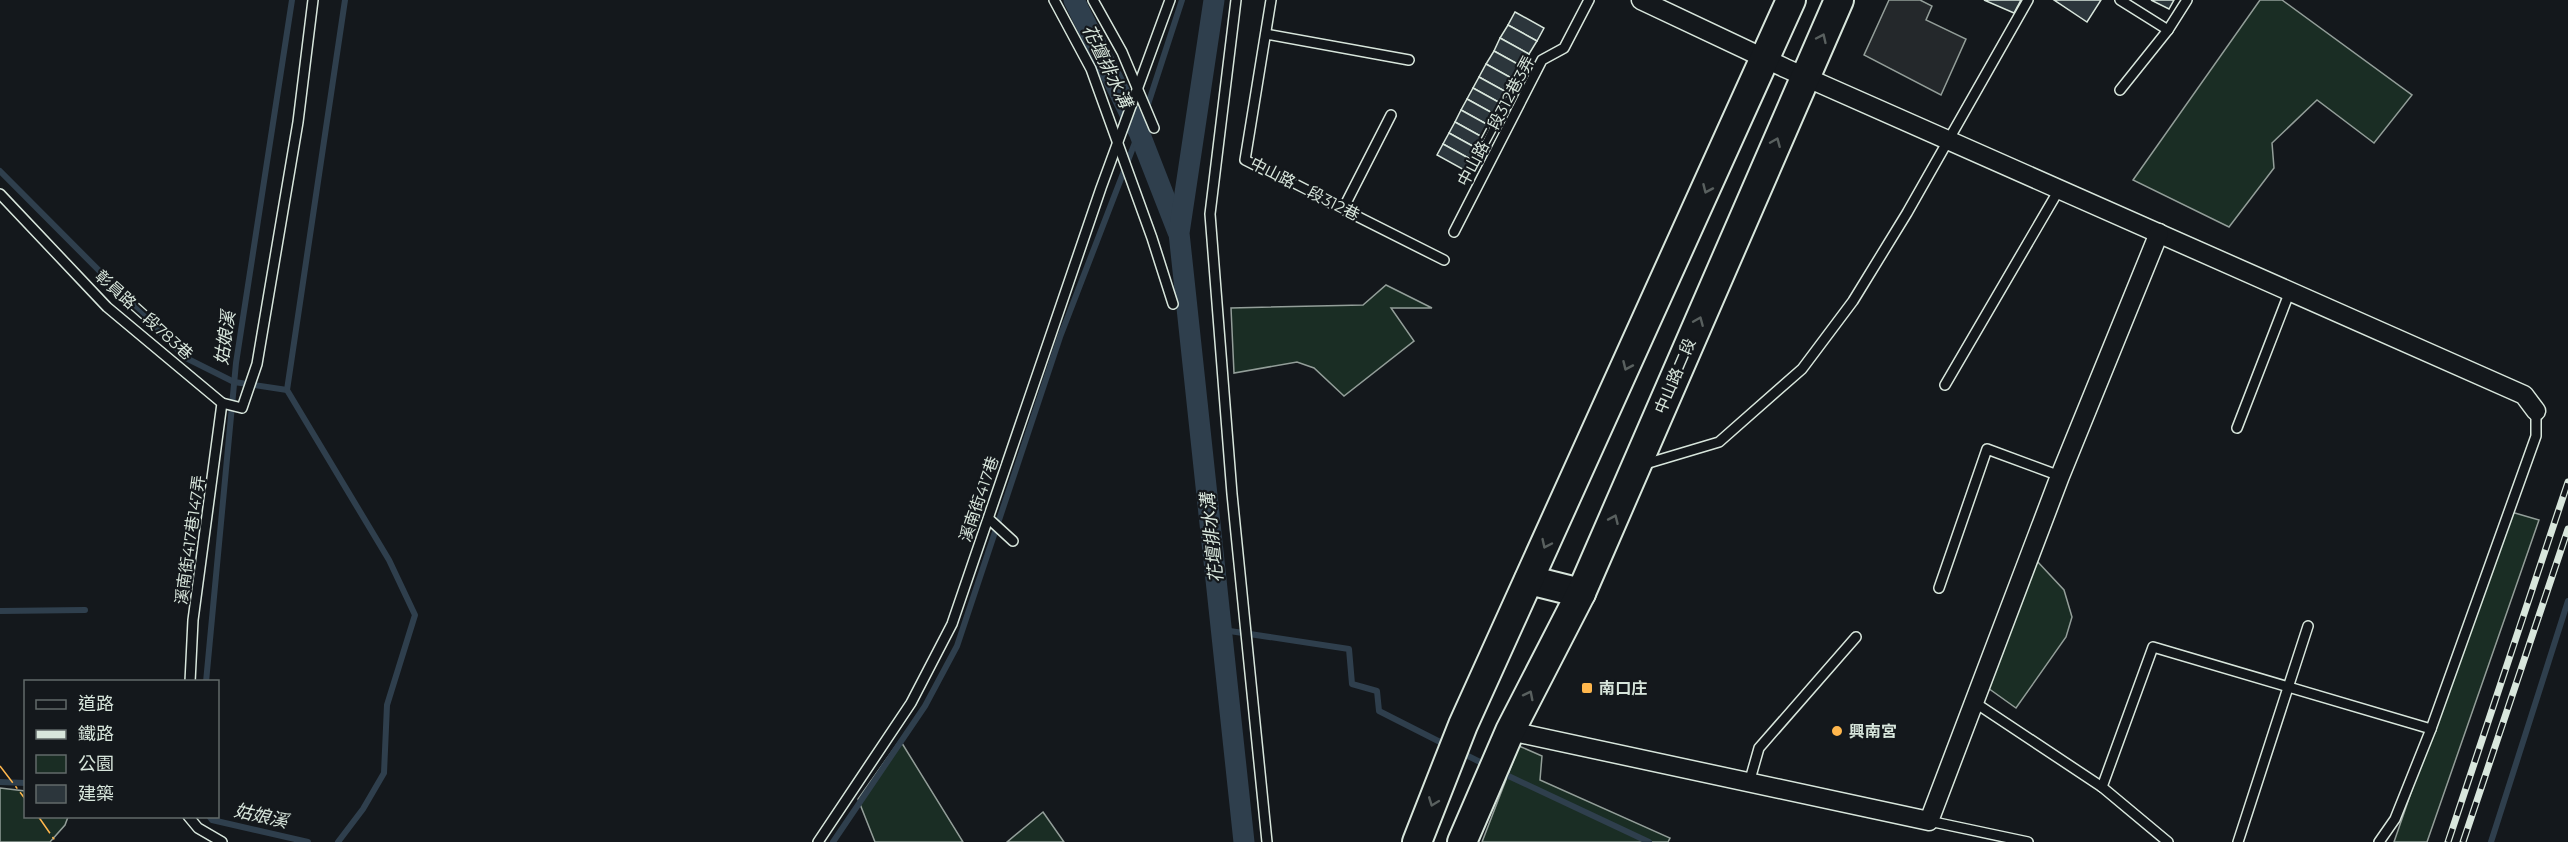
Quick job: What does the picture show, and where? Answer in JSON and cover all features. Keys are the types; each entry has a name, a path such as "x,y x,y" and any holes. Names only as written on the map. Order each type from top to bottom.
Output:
{"main road":[{"name":"中山路二段","path":"1462,842 1507,739 1581,593 1636,467 1785,68 1791,0"},
{"name":"中山路二段","path":"1417,842 1463,725 1529,580 1785,68 1839,0"},
{"path":"1529,580 1581,593"}],"street":[{"path":"1641,0 1785,68 1948,138 2524,395 2536,411"},
{"path":"1507,739 1749,783 1929,821 2060,476 2159,233"}],"lane":[{"path":"222,403 242,408 257,364 298,122 313,0"},
{"path":"1054,0 1092,69 1173,304"},
{"path":"1094,0 1122,52 1154,128"},
{"name":"溪南街417巷","path":"818,842 912,703 952,624 1170,0"},
{"path":"1236,0 1210,214 1232,494 1267,842"},
{"name":"中山路二段312巷","path":"1271,0 1245,160 1444,260"},
{"name":"中山路二段312巷3弄","path":"1454,232 1542,60 1564,48 1589,0"},
{"path":"1636,467 1719,442 1802,369 1853,301 1907,213 2028,0"},
{"path":"2120,0 2168,30"},
{"path":"2120,90 2168,30 2187,0"},
{"path":"1266,34 1409,60"},
{"path":"1343,209 1391,115"},
{"path":"1945,386 2060,188"},
{"name":"彰員路二段783巷","path":"0,194 107,307 222,403"},
{"path":"2237,428 2290,291"},
{"name":"溪南街417巷147弄","path":"190,680 194,620 222,403"},
{"path":"2379,842 2395,819 2431,729 2536,436 2536,411"},
{"path":"1939,588 1987,449 2060,476"},
{"path":"988,519 1013,541"},
{"path":"2238,842 2308,626"},
{"path":"1749,783 1759,748 1856,637"},
{"path":"2102,787 2153,647 2431,729"},
{"path":"1974,702 2102,787 2168,842"},
{"path":"190,818 198,828 222,842"},
{"path":"1929,821 2028,842"}],"green space":[{"path":"2260,0 2282,0 2412,95 2374,143 2317,100 2272,143 2274,168 2229,227 2133,180"},
{"path":"1386,285 1432,308 1391,308 1414,341 1344,396 1314,368 1297,362 1234,373 1231,308 1363,305"},
{"path":"2508,511 2539,520 2427,842 2394,842"},
{"path":"2036,560 2064,590 2072,617 2066,637 2016,708 1988,688"},
{"path":"900,740 963,842 875,842 858,799"},
{"path":"1519,746 1542,756 1540,780 1670,838 1668,842 1482,842"},
{"path":"0,788 24,791 24,818 68,818 65,825 50,842 0,842"},
{"path":"1043,812 1064,842 1007,842"}],"shaded area":[{"path":"1889,0 1920,0 1932,6 1926,20 1966,39 1941,95 1864,55"}],"building":[{"path":"1984,0 2021,0 2014,13"},
{"path":"2054,0 2101,0 2087,22"},
{"path":"2151,0 2174,0 2169,9"},
{"path":"1515,12 1544,28 1537,41 1508,25"},
{"path":"1508,25 1537,41 1529,54 1500,38"},
{"path":"1500,38 1529,54 1523,67 1494,51"},
{"path":"1494,51 1523,67 1515,80 1486,64"},
{"path":"1486,64 1515,80 1508,93 1479,77"},
{"path":"1479,77 1508,93 1502,104 1473,88"},
{"path":"1473,88 1502,104 1496,115 1467,99"},
{"path":"1467,99 1496,115 1490,126 1461,110"},
{"path":"1461,110 1490,126 1484,138 1455,122"},
{"path":"1455,122 1484,138 1478,149 1449,133"},
{"path":"1449,133 1478,149 1472,160 1443,144"},
{"path":"1443,144 1472,160 1466,171 1437,155"}],"waterway":[{"name":"姑娘溪","path":"206,680 236,363 292,0"},
{"path":"338,842 363,809 384,773 387,705 415,615 389,560 287,390 345,0"},
{"name":"花壇排水溝","path":"1074,0 1139,132 1178,232"},
{"path":"833,842 925,706 957,646 1060,337 1139,132 1182,0"},
{"name":"花壇排水溝","path":"1214,0 1179,233 1244,842"},
{"path":"0,171 186,358 234,382 287,390"},
{"path":"2491,842 2568,601"},
{"path":"0,611 85,610"},
{"path":"1223,630 1349,649 1352,684 1377,691 1379,711 1448,746"},
{"path":"1460,752 1486,765"},
{"path":"1500,772 1649,842"},
{"path":"0,782 24,783"},
{"name":"姑娘溪","path":"210,818 308,842"}],"railway":[{"path":"2448,842 2568,482"},
{"path":"2463,842 2568,529"}],"power":[{"path":"0,766 24,797"},
{"path":"39,818 56,842"}],"place":[{"name":"南口庄","path":"1587,688"},
{"name":"興南宮","path":"1837,731"}]}
